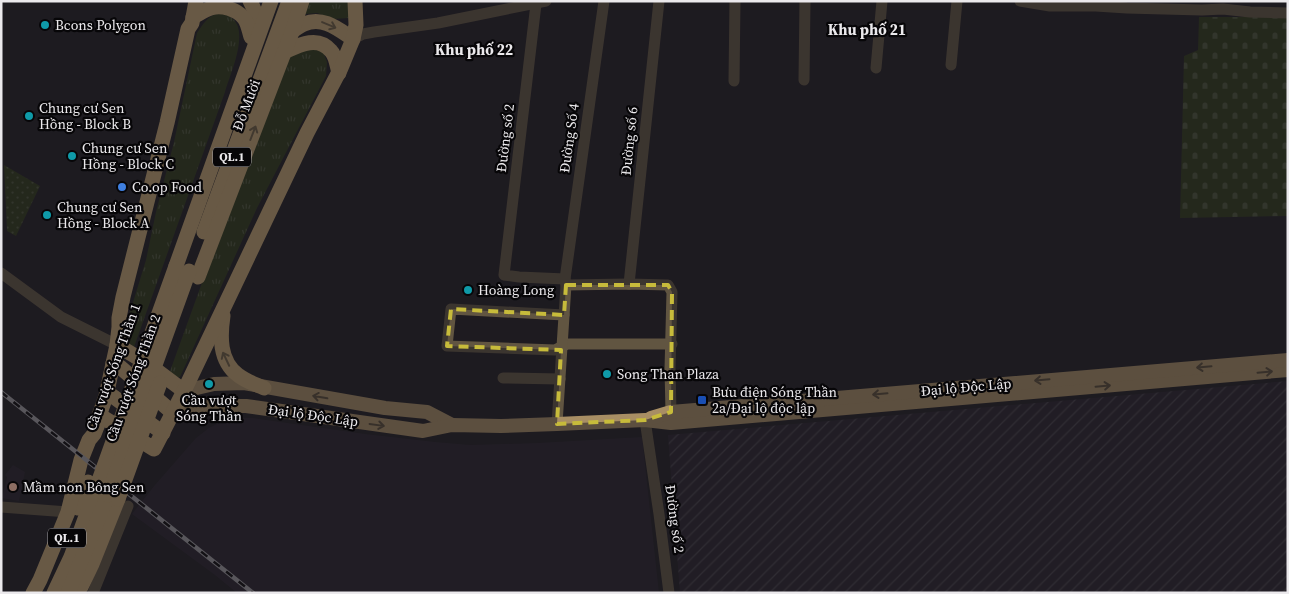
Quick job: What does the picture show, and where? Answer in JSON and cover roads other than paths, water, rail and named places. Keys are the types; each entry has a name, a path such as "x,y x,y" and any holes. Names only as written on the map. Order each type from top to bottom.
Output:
{"highway":[{"path":"193,20 196,1"},
{"path":"184,391 148,364 117,345 123,297 167,123 188,29 202,1"},
{"path":"250,1 255,8 253,36"},
{"name":"Đỗ Mười","path":"183,269 264,1"},
{"name":"Đỗ Mười","path":"253,36 271,1"},
{"name":"Đỗ Mười","path":"183,269 279,48 289,1"},
{"path":"292,32 302,1"},
{"path":"99,416 154,449 184,391 307,133 339,73 353,39 356,25 355,1"},
{"path":"193,20 212,7 220,6 237,12 244,19 253,36"},
{"path":"279,48 292,32 304,24 320,21 333,26 353,39"},
{"path":"279,48 307,42 316,42 324,45 332,51 339,73"},
{"name":"Cầu vượt Sóng Thần 1","path":"108,494 183,269"},
{"name":"Cầu vượt Sóng Thần 2","path":"108,494 183,269"},
{"path":"224,306 221,329 223,353 226,362 238,376 264,388"},
{"name":"QL.1","path":"32,593 40,580 68,512 81,460 98,424 117,345"},
{"path":"113,363 173,413"},
{"path":"107,392 163,433"},
{"name":"QL.1","path":"43,593 57,564 108,494"},
{"name":"QL.1","path":"54,593 71,557 108,494"},
{"name":"QL.1","path":"68,593 108,494"},
{"name":"QL.1","path":"78,593 92,564 108,494"}],"main road":[{"name":"Đại lộ Độc Lập","path":"646,420 671,412 1288,360"},
{"name":"Đại lộ Độc Lập","path":"173,413 203,406 236,405 422,431 452,425 501,426 646,420 671,423 1288,370"},
{"name":"Đại lộ Độc Lập","path":"184,391 204,385 244,383 385,408 427,412 452,425"}],"street":[{"name":"Đường Số 4","path":"557,424 566,282 604,1"},
{"name":"Đường số 6","path":"630,284 658,1"},
{"path":"734,81 735,1"},
{"path":"804,80 805,1"},
{"path":"876,68 882,1"},
{"path":"951,65 957,1"},
{"path":"1020,1 1127,8 1223,9 1288,13"},
{"path":"353,39 363,34 438,23 541,2"},
{"name":"Đường số 2","path":"541,2 504,275 566,282"},
{"path":"1,273 61,317 117,345"},
{"path":"566,282 668,285 672,292 671,412"},
{"path":"564,315 451,310 447,346 555,350 567,344 672,344"},
{"path":"503,378 560,379"},
{"name":"Đường số 2","path":"646,420 669,593"},
{"path":"93,593 108,494"},
{"path":"1,507 68,512"}],"railway":[{"path":"1,392 253,593"}],"place":[{"name":"Bcons Polygon","path":"45,25"},
{"name":"Chung cư Sen Hồng - Block B","path":"29,116"},
{"name":"Chung cư Sen Hồng - Block C","path":"72,156"},
{"name":"Co.op Food","path":"122,187"},
{"name":"Chung cư Sen Hồng - Block A","path":"47,215"},
{"name":"Hoàng Long","path":"468,290"},
{"name":"Song Than Plaza","path":"607,374"},
{"name":"Cầu vượt Sóng Thần","path":"209,384"},
{"name":"Bưu điện Sóng Thần 2a/Đại lộ độc lập","path":"702,400"},
{"name":"Mầm non Bông Sen","path":"13,487"}],"district":[{"name":"Khu phố 21","path":"867,30"},
{"name":"Khu phố 22","path":"474,50"}]}
